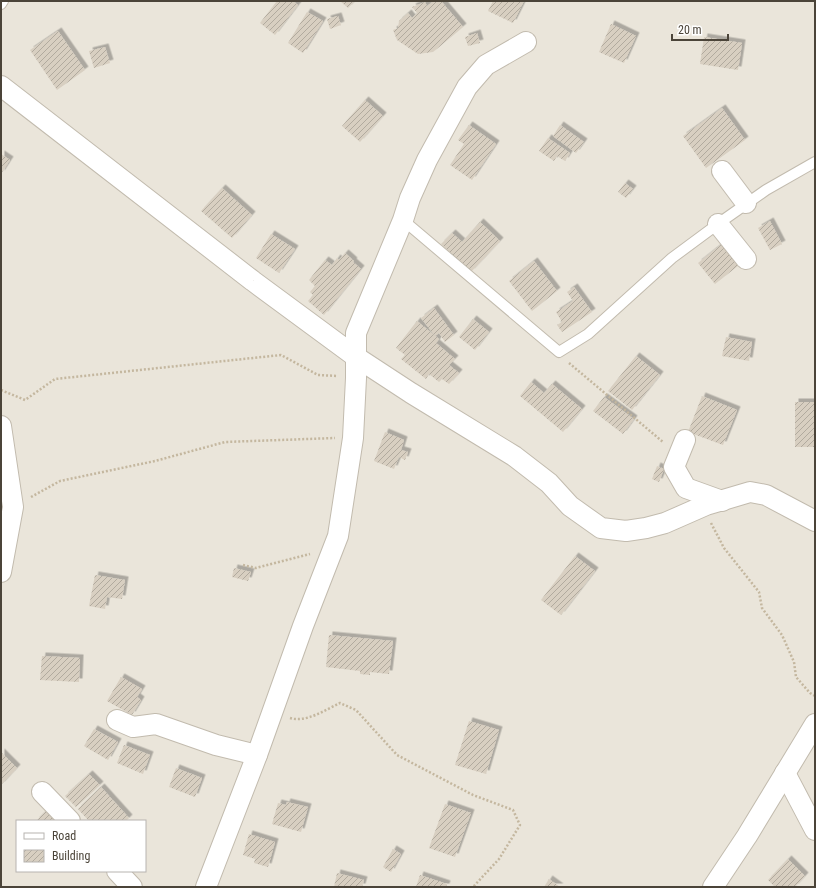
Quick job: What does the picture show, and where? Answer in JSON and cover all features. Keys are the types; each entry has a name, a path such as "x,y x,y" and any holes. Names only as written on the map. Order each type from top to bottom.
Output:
{"street":[{"path":"206,887 257,755 303,626 338,536 353,438 356,378 356,332 403,220 410,198 427,160 467,87 486,65 526,42"},
{"path":"1,86 247,276 356,357 411,393 514,456 549,483 570,506 601,528 626,531 646,528 702,507 750,492 766,495 815,521"},
{"path":"722,171 746,204"},
{"path":"718,224 746,259"},
{"path":"1,426 12,507 1,572"},
{"path":"682,448 674,468 686,488 722,501"},
{"path":"117,720 133,727 156,724 216,745 257,755"},
{"path":"712,887 747,836 815,724"},
{"path":"785,772 815,830"},
{"path":"42,792 69,820"},
{"path":"118,872 132,887"}],"lane":[{"path":"403,220 559,352 588,334 672,258 766,190 815,162"}],"path":[{"path":"559,352 565,359 655,434 682,448"},
{"path":"1,390 25,400 55,379 281,355 318,375 356,378"},
{"path":"12,507 60,481 155,460 225,442 353,438"},
{"path":"702,507 724,548 759,592 762,608 782,635 794,662 796,677 810,693 815,696"},
{"path":"243,565 256,568 334,547"},
{"path":"272,712 297,720 315,715 340,703 356,710 397,755 473,795 514,810 520,825 499,859 474,887"}],"shaded area":[{"path":"1,1 815,1 815,887 1,887"}],"building":[{"path":"277,1 293,1 298,5 275,35 260,23"},
{"path":"340,1 355,1 348,8"},
{"path":"434,1 441,1 463,27 433,52 418,54 397,40 393,30 398,28 399,21 408,13 412,18 417,13 412,7 425,2 427,6"},
{"path":"493,1 524,1 513,23 488,11"},
{"path":"307,12 323,21 303,53 288,43"},
{"path":"338,16 341,25 330,29 327,19"},
{"path":"611,24 636,36 624,63 599,52"},
{"path":"58,31 85,70 57,90 30,50"},
{"path":"477,33 480,43 468,46 465,37"},
{"path":"704,37 742,43 738,70 700,64"},
{"path":"105,47 110,63 94,68 89,51"},
{"path":"365,100 383,116 360,142 342,126"},
{"path":"722,108 745,140 706,168 683,136"},
{"path":"469,125 496,144 472,180 450,165 464,144 458,140"},
{"path":"560,125 584,142 576,153 553,136"},
{"path":"548,138 570,153 565,161 557,156 554,161 539,151"},
{"path":"1,154 10,160 1,174"},
{"path":"625,183 633,189 626,198 618,192"},
{"path":"222,188 252,215 232,238 201,211"},
{"path":"770,221 782,244 770,250 758,228"},
{"path":"480,222 500,241 471,272 441,244 452,233 462,242"},
{"path":"271,234 295,249 279,273 256,258"},
{"path":"722,244 739,265 715,284 698,263"},
{"path":"345,253 361,269 324,315 308,301 313,295 310,292 315,286 309,280 325,260 332,265 337,258 339,260"},
{"path":"534,261 557,291 532,311 509,281"},
{"path":"574,287 592,312 562,332 557,325 562,322 556,312 573,301 567,292"},
{"path":"434,308 454,335 445,342 439,333 435,336 421,318"},
{"path":"473,319 489,332 475,350 459,337"},
{"path":"417,321 439,339 436,343 455,359 449,365 459,373 449,384 442,379 439,382 429,374 426,379 401,359 405,355 396,348"},
{"path":"726,337 752,342 749,361 722,356"},
{"path":"636,356 660,375 632,410 608,391"},
{"path":"531,382 544,393 552,384 582,409 563,432 520,396"},
{"path":"702,396 737,410 723,445 688,432"},
{"path":"604,397 634,419 623,434 593,411"},
{"path":"795,402 815,402 815,447 795,447"},
{"path":"385,432 404,440 401,450 408,452 405,460 399,457 394,469 374,461"},
{"path":"657,466 664,469 659,482 652,479"},
{"path":"575,556 595,571 561,615 541,600"},
{"path":"234,568 251,572 248,581 232,577"},
{"path":"95,575 125,580 122,599 107,597 105,609 89,606"},
{"path":"329,635 393,641 389,674 370,672 370,675 360,674 360,671 326,667"},
{"path":"42,656 80,658 79,682 40,680"},
{"path":"121,677 142,689 137,697 141,700 132,715 107,701"},
{"path":"469,721 499,730 486,774 455,765"},
{"path":"94,729 118,742 108,760 84,746"},
{"path":"124,745 150,755 143,774 117,763"},
{"path":"1,752 17,768 1,785"},
{"path":"176,768 202,778 195,797 169,787"},
{"path":"89,774 100,785 76,807 65,796"},
{"path":"101,787 129,818 127,820 88,820 78,809"},
{"path":"287,802 308,807 301,832 272,824 278,803 286,805"},
{"path":"445,804 471,813 455,857 429,848"},
{"path":"48,809 58,820 37,820"},
{"path":"249,834 275,842 268,867 254,863 255,859 243,855"},
{"path":"393,849 401,854 391,872 383,867"},
{"path":"788,859 805,876 795,887 775,887 768,880"},
{"path":"337,873 364,880 362,887 334,887"},
{"path":"420,875 447,884 446,887 416,887"},
{"path":"549,879 560,887 544,887"}]}
